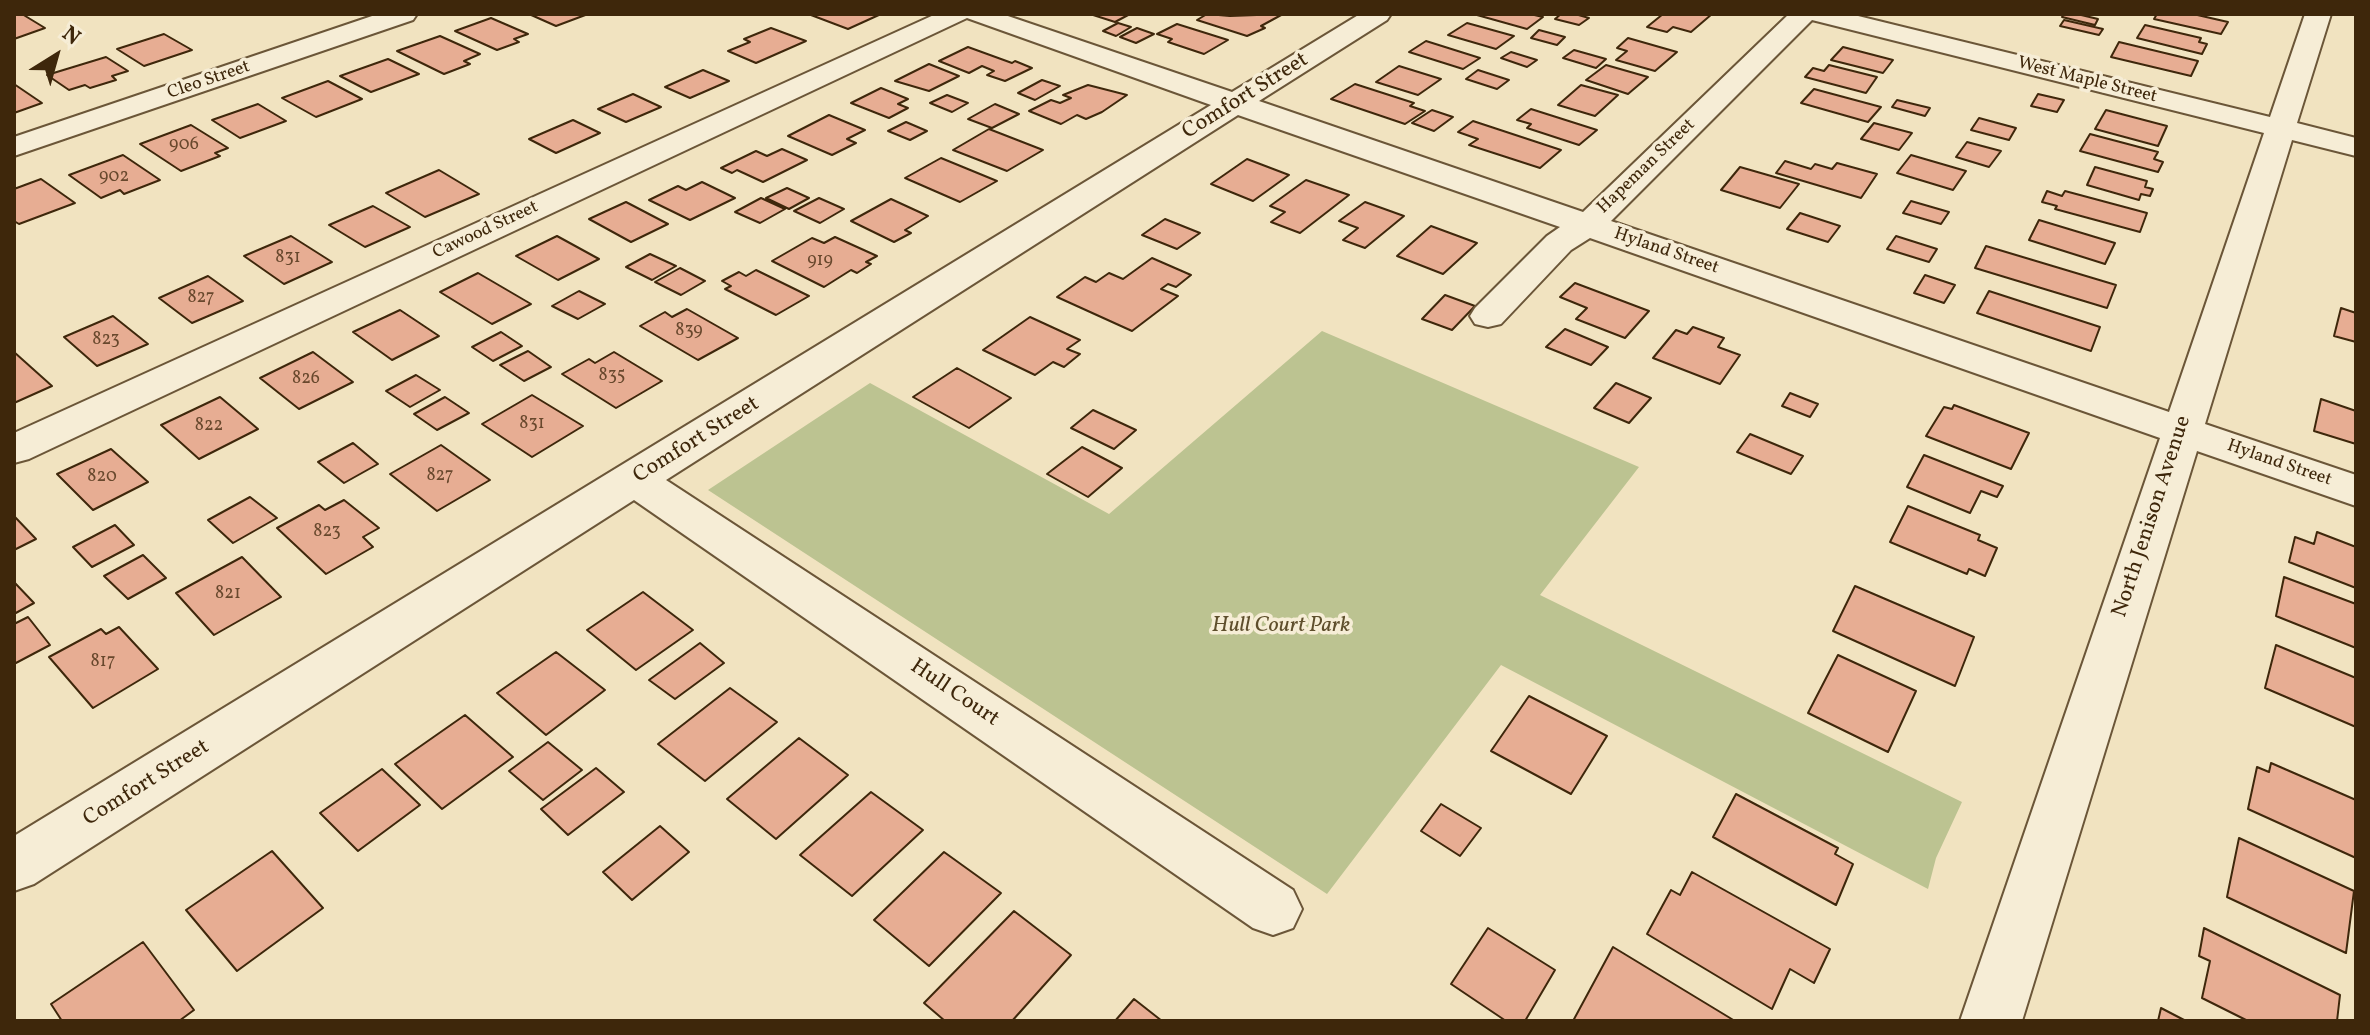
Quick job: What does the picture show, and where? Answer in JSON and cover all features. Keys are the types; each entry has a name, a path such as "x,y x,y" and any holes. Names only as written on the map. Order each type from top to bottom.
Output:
{"street":[{"name":"Cleo Street","path":"14,147 404,14"},
{"name":"Cawood Street","path":"14,449 957,14"},
{"name":"Hyland Street","path":"977,14 2356,491"},
{"name":"Comfort Street","path":"14,866 1378,14"},
{"name":"Hapeman Street","path":"1488,316 1559,243 1588,225 1804,14"},
{"name":"West Maple Street","path":"1818,14 2356,147"},
{"name":"North Jenison Avenue","path":"1991,1021 2318,14"},
{"name":"Hull Court","path":"635,480 1273,909"}],"green space":[{"name":"Hull Court Park","path":"1322,331 1639,467 1540,595 1962,802 1936,858 1928,889 1501,665 1327,894 708,490 870,383 1109,514"}],"building":[{"path":"14,14 22,14 45,28 14,39"},
{"path":"529,14 588,14 556,26"},
{"path":"881,14 848,29 811,15"},
{"path":"1090,14 1130,14 1115,22"},
{"path":"1207,14 1283,14 1261,26 1265,28 1247,36 1197,20"},
{"path":"1530,14 1543,17 1527,29 1477,15"},
{"path":"1561,14 1589,18 1579,25 1555,19"},
{"path":"1663,14 1712,14 1691,32 1673,27 1667,32 1647,27"},
{"path":"2064,14 2098,19 2095,25 2062,17"},
{"path":"2157,14 2193,14 2228,22 2221,34 2154,19"},
{"path":"491,18 528,34 514,39 519,42 497,50 455,31"},
{"path":"2064,20 2103,29 2099,35 2060,26"},
{"path":"1118,23 1131,27 1116,36 1103,31"},
{"path":"1467,23 1514,36 1496,49 1448,35"},
{"path":"1177,24 1228,40 1204,54 1168,42 1172,39 1157,34"},
{"path":"2145,25 2201,38 2199,42 2207,44 2202,54 2137,38"},
{"path":"771,28 806,41 756,63 728,51 750,42 744,39"},
{"path":"1137,28 1154,34 1136,43 1120,37"},
{"path":"1539,30 1565,37 1557,45 1531,38"},
{"path":"164,34 192,50 144,66 117,49"},
{"path":"440,36 480,54 464,61 470,64 444,74 397,51"},
{"path":"1628,38 1677,52 1655,71 1616,60 1627,51 1617,48"},
{"path":"1426,41 1480,58 1463,69 1409,52"},
{"path":"2119,42 2198,61 2191,76 2111,57"},
{"path":"968,47 1032,68 1005,81 987,75 994,71 982,66 969,73 939,61"},
{"path":"1843,47 1893,60 1883,73 1831,60"},
{"path":"1574,50 1606,59 1596,68 1563,58"},
{"path":"1511,52 1537,60 1527,67 1501,58"},
{"path":"106,57 128,71 112,76 116,80 90,88 85,85 69,90 47,75"},
{"path":"388,59 419,74 371,92 340,76"},
{"path":"929,64 959,76 929,91 895,81"},
{"path":"1606,65 1648,77 1628,94 1586,80"},
{"path":"1829,65 1877,77 1866,93 1805,77 1813,68 1824,71"},
{"path":"1399,66 1441,79 1418,95 1376,82"},
{"path":"703,70 729,81 690,98 665,87"},
{"path":"1478,70 1509,80 1497,89 1466,79"},
{"path":"1042,80 1060,86 1035,100 1018,93"},
{"path":"328,81 362,99 316,117 282,98"},
{"path":"14,84 42,103 14,113"},
{"path":"1355,84 1414,103 1410,106 1425,111 1405,124 1331,99"},
{"path":"1088,85 1127,95 1102,112 1086,119 1077,115 1061,124 1029,111 1051,100 1060,103 1071,98 1063,95"},
{"path":"1581,85 1618,95 1595,116 1558,105"},
{"path":"881,88 908,99 898,104 908,108 889,118 851,103"},
{"path":"1814,89 1881,107 1868,122 1801,103"},
{"path":"633,94 661,107 626,122 598,109"},
{"path":"2038,94 2064,100 2057,112 2031,106"},
{"path":"947,95 968,103 952,112 930,103"},
{"path":"1897,100 1930,108 1925,116 1892,107"},
{"path":"258,104 286,121 240,138 212,120"},
{"path":"995,104 1019,114 992,128 968,119"},
{"path":"1531,109 1597,130 1579,145 1527,128 1531,124 1517,120"},
{"path":"1432,110 1453,117 1434,131 1412,123"},
{"path":"2106,110 2167,126 2158,146 2095,129"},
{"path":"829,115 865,130 847,139 856,143 832,155 788,136"},
{"path":"1979,118 2016,128 2009,140 1971,130"},
{"path":"573,120 600,133 556,153 529,139"},
{"path":"1473,121 1561,150 1540,168 1469,145 1478,139 1458,132"},
{"path":"906,122 927,131 910,140 888,131"},
{"path":"1874,123 1912,133 1899,150 1861,139"},
{"path":"191,125 228,148 215,153 220,156 181,171 140,144"},
{"path":"989,129 1043,150 1007,171 953,150"},
{"path":"2090,134 2158,152 2154,159 2163,162 2158,172 2080,151"},
{"path":"1967,142 2001,151 1989,167 1956,157"},
{"path":"782,149 807,160 763,182 737,170 732,173 721,168 756,151 767,156"},
{"path":"123,155 160,180 124,194 120,190 101,198 69,175"},
{"path":"1911,155 1966,171 1953,190 1897,173"},
{"path":"941,158 997,181 960,202 905,178"},
{"path":"1247,159 1289,175 1253,201 1211,184"},
{"path":"1785,161 1811,169 1815,164 1832,169 1837,163 1877,174 1861,198 1776,173"},
{"path":"1740,167 1799,184 1780,208 1721,190"},
{"path":"2095,167 2147,181 2145,187 2153,189 2150,196 2141,194 2139,200 2087,185"},
{"path":"439,170 479,194 425,217 386,193"},
{"path":"41,179 75,203 19,224 14,221 14,189"},
{"path":"1306,180 1349,195 1300,233 1271,222 1285,212 1270,206"},
{"path":"702,182 735,198 690,220 649,200 678,186 686,190"},
{"path":"787,188 809,198 789,209 766,198"},
{"path":"2047,191 2062,196 2065,191 2147,213 2140,232 2055,209 2057,206 2042,202"},
{"path":"761,198 785,209 760,223 735,212"},
{"path":"819,198 844,209 820,223 794,211"},
{"path":"891,199 928,216 905,230 911,233 894,242 851,221"},
{"path":"1911,201 1949,212 1941,224 1903,213"},
{"path":"626,202 668,224 631,242 589,219"},
{"path":"1365,202 1404,216 1365,248 1343,240 1358,228 1339,221"},
{"path":"373,206 410,227 365,247 329,225"},
{"path":"1800,213 1840,226 1828,242 1787,229"},
{"path":"1165,219 1200,233 1177,249 1142,235"},
{"path":"2039,220 2115,243 2105,264 2029,240"},
{"path":"1431,226 1477,243 1443,274 1397,256"},
{"path":"291,236 332,262 284,284 244,256"},
{"path":"557,236 599,259 558,280 516,256"},
{"path":"1896,236 1937,249 1929,262 1887,249"},
{"path":"835,237 877,256 866,262 871,264 857,273 851,270 824,287 772,261 812,238 824,243"},
{"path":"1986,246 2116,285 2107,308 1975,268"},
{"path":"650,254 676,266 652,280 626,267"},
{"path":"1152,258 1191,275 1176,287 1168,284 1161,289 1178,296 1132,331 1057,297 1085,277 1096,282 1109,273 1123,279"},
{"path":"680,268 705,281 681,295 655,282"},
{"path":"756,270 809,296 776,315 725,289 731,286 722,281 739,272 746,276"},
{"path":"478,273 531,304 492,324 440,292"},
{"path":"1925,275 1955,285 1944,303 1914,293"},
{"path":"208,276 243,301 192,323 159,298"},
{"path":"1575,283 1649,311 1625,338 1576,319 1587,308 1560,297"},
{"path":"579,291 605,304 578,319 552,306"},
{"path":"1989,291 2100,327 2091,351 1977,313"},
{"path":"1445,295 1475,306 1452,330 1422,319"},
{"path":"2341,308 2356,313 2356,342 2334,336"},
{"path":"687,309 738,338 698,360 640,326 665,312 672,317"},
{"path":"400,310 439,336 392,360 353,332"},
{"path":"113,316 148,344 97,366 64,337"},
{"path":"1030,317 1080,340 1067,349 1080,354 1064,367 1053,362 1035,375 983,350"},
{"path":"1693,327 1724,338 1718,347 1740,355 1720,384 1653,358 1676,330 1687,334"},
{"path":"1565,329 1608,347 1591,365 1546,347"},
{"path":"501,332 522,346 493,361 472,347"},
{"path":"528,351 551,367 524,381 500,365"},
{"path":"14,352 52,386 14,403"},
{"path":"313,352 353,382 299,409 260,378"},
{"path":"614,352 662,381 616,408 562,374 589,359 595,363"},
{"path":"957,368 1011,398 969,428 913,397"},
{"path":"416,375 440,390 410,407 386,391"},
{"path":"1616,383 1651,398 1629,423 1594,408"},
{"path":"1790,393 1818,404 1810,417 1782,406"},
{"path":"532,395 583,426 532,457 482,424"},
{"path":"220,397 258,429 199,459 161,425"},
{"path":"445,397 469,413 437,430 414,414"},
{"path":"2321,399 2356,411 2356,444 2314,431"},
{"path":"1954,405 2029,433 2011,469 1926,436 1944,407 1952,409"},
{"path":"1093,410 1136,430 1114,449 1071,428"},
{"path":"1750,434 1803,456 1791,474 1737,452"},
{"path":"353,443 378,464 344,483 318,462"},
{"path":"441,445 490,480 437,511 390,474"},
{"path":"1082,447 1122,468 1088,497 1047,474"},
{"path":"111,449 148,482 93,510 57,474"},
{"path":"1924,455 2003,486 1997,497 1981,491 1970,513 1907,487"},
{"path":"250,497 277,518 233,543 208,520"},
{"path":"344,500 379,528 363,537 373,547 326,574 277,528 319,505 325,510"},
{"path":"1908,506 1980,535 1978,540 1997,548 1985,576 1969,569 1967,574 1890,542"},
{"path":"14,516 36,539 14,550"},
{"path":"115,525 134,545 92,567 73,547"},
{"path":"2317,532 2356,547 2356,588 2289,562 2295,537 2314,544"},
{"path":"143,555 166,578 128,599 104,576"},
{"path":"242,557 281,597 214,635 176,593"},
{"path":"2284,577 2356,604 2356,648 2276,616"},
{"path":"14,582 34,603 14,614"},
{"path":"1855,586 1974,637 1955,686 1833,631"},
{"path":"643,592 693,630 636,670 587,630"},
{"path":"28,617 50,645 14,664 14,624"},
{"path":"119,627 158,669 93,708 49,657 101,629 106,634"},
{"path":"700,643 724,663 675,699 649,680"},
{"path":"2276,645 2356,678 2356,727 2265,688"},
{"path":"556,652 605,690 546,735 497,693"},
{"path":"1838,655 1916,691 1888,752 1808,713"},
{"path":"730,688 777,722 705,781 658,744"},
{"path":"1529,696 1607,736 1571,794 1491,751"},
{"path":"465,715 513,757 442,809 395,764"},
{"path":"799,738 848,775 776,839 727,799"},
{"path":"548,742 582,770 543,800 509,771"},
{"path":"2271,763 2356,800 2356,858 2248,809 2257,767 2269,772"},
{"path":"596,768 624,792 568,835 541,809"},
{"path":"382,769 420,805 358,851 320,813"},
{"path":"871,792 923,830 852,896 800,855"},
{"path":"1736,794 1838,848 1835,854 1853,864 1836,905 1713,837"},
{"path":"1441,804 1481,828 1460,856 1421,831"},
{"path":"660,826 689,852 632,900 603,872"},
{"path":"2239,838 2354,891 2346,953 2227,897"},
{"path":"272,851 323,908 237,971 186,910"},
{"path":"944,852 1001,893 929,966 874,920"},
{"path":"1692,872 1830,949 1814,983 1790,969 1772,1009 1647,934 1671,890 1680,895"},
{"path":"1014,911 1071,955 1012,1021 945,1021 924,1003"},
{"path":"1488,928 1555,970 1525,1021 1506,1021 1451,984"},
{"path":"2204,928 2340,995 2337,1021 2248,1021 2202,998 2210,961 2199,956"},
{"path":"143,942 194,1010 179,1021 62,1021 51,1004"},
{"path":"1613,947 1735,1021 1573,1021"},
{"path":"1134,999 1162,1021 1115,1021"},
{"path":"2161,1008 2186,1021 2158,1021"}]}
